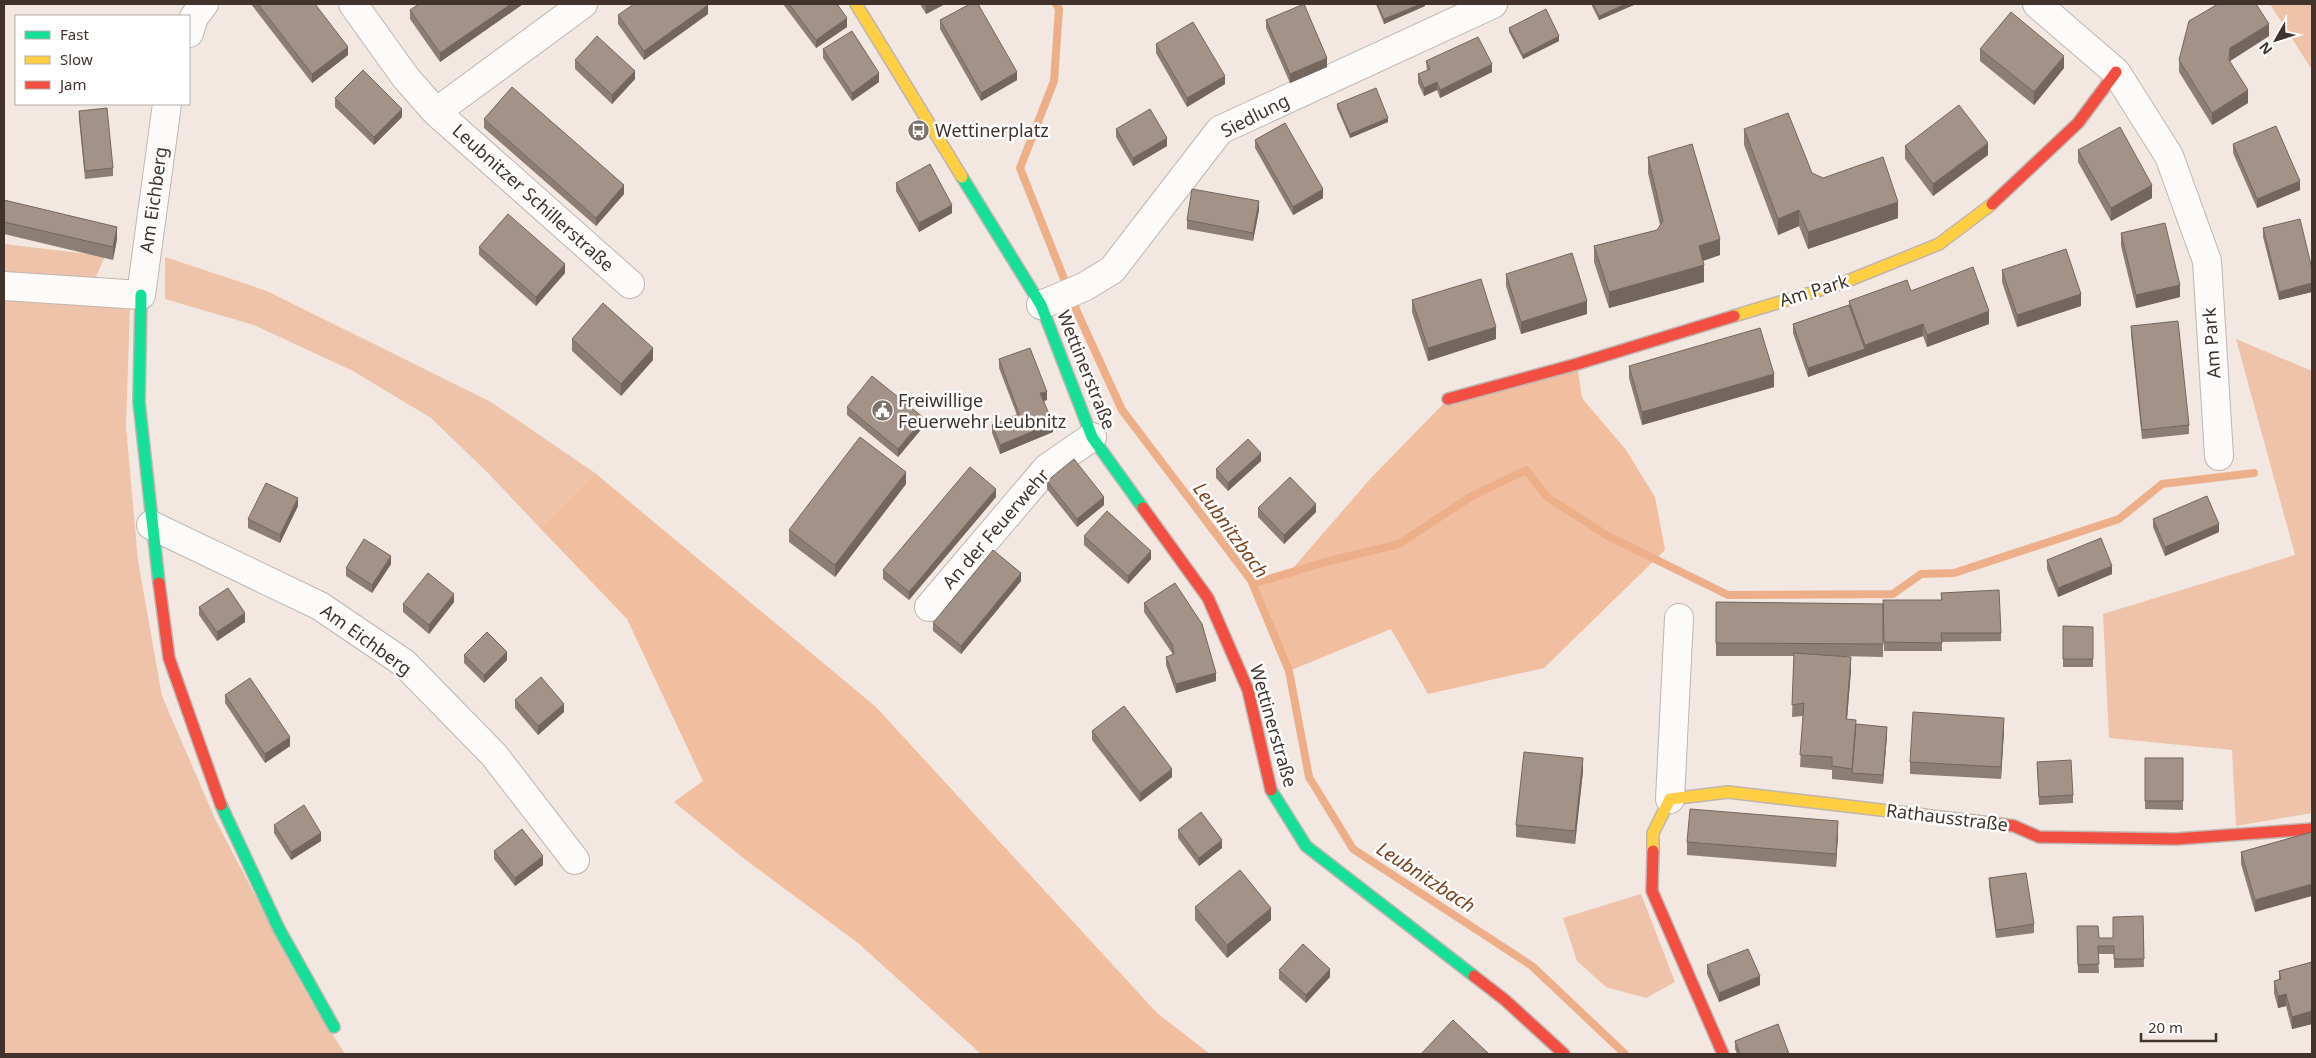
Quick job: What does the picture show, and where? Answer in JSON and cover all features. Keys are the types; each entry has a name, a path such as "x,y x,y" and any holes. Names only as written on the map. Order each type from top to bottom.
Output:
{"street":[{"path":"190,30 194,17 204,4"},
{"name":"Leubnitzer Schillerstraße","path":"353,4 406,78 436,112 630,284"},
{"name":"Leubnitzer Schillerstraße","path":"436,112 583,4"},
{"name":"Wettinerstraße","path":"856,4 1006,247 1048,302 1092,437 1208,598 1248,690 1272,794 1306,846 1505,1000 1564,1054"},
{"name":"Siedlung","path":"1048,302 1084,287 1112,270 1220,130 1493,4"},
{"name":"Am Park","path":"2036,4 2116,72 2170,156 2207,261 2220,456"},
{"name":"Am Park","path":"1448,399 1577,364 1840,284 1938,244 2003,196 2032,168 2078,123 2116,72"},
{"name":"Am Eichberg","path":"167,105 141,295 139,402 151,525 169,658 216,794 279,929 334,1027"},
{"path":"4,286 141,295"},
{"name":"An der Feuerwehr","path":"929,607 1047,468 1092,437"},
{"name":"Am Eichberg","path":"151,525 320,606 404,663 494,755 575,860"},
{"path":"1679,618 1670,799 1654,833 1652,891 1723,1054"},
{"name":"Rathausstraße","path":"1670,799 1728,792 2014,826 2039,837 2176,839 2312,829"}],"shaded area":[{"path":"2270,4 2312,4 2312,70"},
{"path":"4,244 105,256 94,281 4,274"},
{"path":"165,257 267,291 491,402 595,473 540,528 488,473 431,418 353,371 254,325 165,299"},
{"path":"4,297 130,306 126,426 138,561 162,696 216,821 307,994 345,1054 4,1054"},
{"path":"2236,339 2312,371 2312,813 2236,826 2232,750 2109,738 2103,614 2295,555"},
{"path":"1577,364 1582,398 1626,450 1655,497 1665,550 1544,668 1428,694 1391,629 1289,671 1251,580 1293,568 1371,478 1448,399"},
{"path":"595,473 876,707 1157,1013 1210,1054 981,1054 858,943 747,861 674,802 703,781 627,619 540,528"},
{"path":"1641,894 1675,982 1646,998 1606,987 1577,961 1563,918"}],"building":[{"path":"258,4 315,4 348,47 312,74"},
{"path":"419,4 511,4 440,53 410,10"},
{"path":"634,4 708,5 644,51 618,15"},
{"path":"789,4 837,4 847,18 816,40"},
{"path":"970,4 978,4 1017,72 981,93 940,20"},
{"path":"1304,4 1327,58 1290,74 1266,20"},
{"path":"1377,4 1421,4 1384,19"},
{"path":"1593,4 1626,4 1599,16"},
{"path":"2218,4 2256,4 2269,24 2230,48 2229,60 2248,90 2212,113 2179,60 2189,21"},
{"path":"1546,9 1559,36 1523,55 1509,28"},
{"path":"2011,12 2064,56 2034,92 1980,49"},
{"path":"1193,22 1225,76 1187,98 1156,44"},
{"path":"852,31 879,73 852,93 823,49"},
{"path":"597,36 635,71 612,95 575,60"},
{"path":"1478,37 1492,64 1440,90 1437,82 1424,88 1418,74 1430,69 1426,61"},
{"path":"363,70 402,109 374,137 335,98"},
{"path":"512,87 624,185 596,218 484,119"},
{"path":"1376,88 1388,118 1350,134 1337,104"},
{"path":"1959,105 1988,143 1933,184 1905,146"},
{"path":"107,108 113,168 85,171 79,111"},
{"path":"1150,109 1167,138 1133,158 1116,129"},
{"path":"1788,113 1812,173 1823,178 1883,157 1898,202 1808,232 1799,210 1778,219 1744,129"},
{"path":"1285,123 1323,189 1293,207 1255,140"},
{"path":"2276,126 2300,181 2257,199 2233,144"},
{"path":"2120,127 2152,185 2111,208 2078,150"},
{"path":"1692,144 1720,239 1699,246 1704,265 1609,292 1594,246 1657,230 1663,221 1648,157"},
{"path":"930,164 952,205 919,223 896,183"},
{"path":"1192,189 1259,201 1253,233 1187,220"},
{"path":"4,200 117,227 113,247 4,222"},
{"path":"508,214 565,264 536,297 479,247"},
{"path":"2300,219 2312,269 2312,283 2279,292 2263,228"},
{"path":"2165,223 2180,285 2136,295 2121,233"},
{"path":"2066,249 2081,294 2017,315 2002,270"},
{"path":"1572,253 1587,301 1521,322 1506,274"},
{"path":"1973,267 1989,311 1927,335 1923,324 1865,345 1849,301 1907,280 1911,291"},
{"path":"1481,279 1496,327 1428,348 1412,300"},
{"path":"603,303 653,348 621,384 572,339"},
{"path":"1849,305 1865,349 1808,368 1793,324"},
{"path":"2178,321 2189,425 2142,430 2131,326"},
{"path":"1760,328 1774,374 1642,412 1629,366"},
{"path":"1030,348 1047,392 1040,393 1053,423 1000,445 992,425 1019,414 999,359"},
{"path":"872,376 924,418 898,449 847,407"},
{"path":"860,437 906,472 835,565 789,530"},
{"path":"1248,439 1261,453 1228,483 1216,469"},
{"path":"1074,459 1104,497 1077,519 1047,481"},
{"path":"970,467 996,489 909,592 883,570"},
{"path":"1290,477 1316,504 1284,535 1258,508"},
{"path":"266,483 298,498 280,535 248,519"},
{"path":"2207,496 2219,524 2165,547 2153,519"},
{"path":"1107,511 1151,551 1128,576 1084,536"},
{"path":"2101,538 2112,566 2058,588 2047,560"},
{"path":"364,539 391,556 372,585 346,568"},
{"path":"993,550 1021,573 961,646 933,623"},
{"path":"428,573 454,594 429,625 403,604"},
{"path":"1175,583 1202,624 1216,673 1176,684 1166,657 1174,654 1172,644 1144,603"},
{"path":"228,588 245,613 217,632 199,607"},
{"path":"1999,590 2001,633 1941,633 1942,643 1884,642 1883,600 1942,600 1941,593"},
{"path":"1716,602 1883,604 1883,644 1716,643"},
{"path":"2063,626 2093,627 2093,659 2063,659"},
{"path":"487,632 507,652 484,675 464,655"},
{"path":"1794,653 1851,657 1846,719 1856,720 1852,769 1832,766 1832,757 1800,755 1804,703 1792,705"},
{"path":"541,677 564,704 538,726 515,700"},
{"path":"250,678 290,737 265,754 225,695"},
{"path":"1124,706 1172,769 1140,793 1092,731"},
{"path":"1913,712 2004,718 2001,767 1910,762"},
{"path":"1856,724 1887,727 1883,775 1852,773"},
{"path":"1524,752 1583,758 1575,831 1516,825"},
{"path":"2145,758 2183,758 2183,801 2145,801"},
{"path":"2071,760 2073,795 2039,797 2037,762"},
{"path":"304,805 321,833 291,852 274,825"},
{"path":"1690,809 1838,821 1836,854 1687,842"},
{"path":"1201,812 1222,840 1199,858 1178,830"},
{"path":"522,829 543,856 515,878 494,851"},
{"path":"2312,832 2312,884 2255,900 2241,852"},
{"path":"1240,870 1271,908 1227,945 1195,907"},
{"path":"2026,873 2034,924 1996,930 1989,878"},
{"path":"2143,916 2144,959 2114,959 2114,946 2098,946 2099,964 2078,965 2077,926 2098,926 2099,938 2113,938 2113,917"},
{"path":"1303,944 1330,969 1306,995 1279,970"},
{"path":"1748,949 1760,976 1719,993 1707,965"},
{"path":"2312,962 2312,1011 2292,1017 2286,994 2278,996 2274,981 2281,979 2279,971"},
{"path":"1453,1020 1489,1054 1421,1054"},
{"path":"1778,1024 1789,1054 1740,1054 1735,1041"}],"waterway":[{"name":"Leubnitzbach","path":"1056,4 1059,9 1054,81 1020,168 1078,314 1122,410 1251,580 1289,671 1309,777 1353,849 1532,966 1625,1054"},
{"path":"1253,584 1325,562 1399,544 1472,496 1526,470 1547,497 1608,536 1728,595 1893,594 1921,574 1954,573 2119,519 2162,484 2254,473"}],"traffic: fast":[{"path":"962,177 1041,305 1092,437 1143,508"},
{"path":"141,295 139,402 159,583"},
{"path":"1271,790 1306,846 1474,976"},
{"path":"221,805 279,929 334,1027"}],"traffic: slow":[{"path":"856,4 962,177"},
{"path":"1734,316 1840,284 1939,244 1992,204"},
{"path":"1653,851 1653,833 1670,799 1728,792 2000,824"}],"traffic: jam":[{"path":"1992,204 2078,123 2116,72"},
{"path":"1448,399 1577,364 1734,316"},
{"path":"1143,508 1208,598 1248,690 1271,790"},
{"path":"159,583 169,658 221,805"},
{"path":"2000,824 2014,826 2039,837 2176,839 2312,829"},
{"path":"1653,851 1652,891 1723,1054"},
{"path":"1474,976 1505,1000 1564,1054"}],"place":[{"name":"Wettinerplatz","path":"919,131"},
{"name":"Freiwillige Feuerwehr Leubnitz","path":"882,411"}]}
